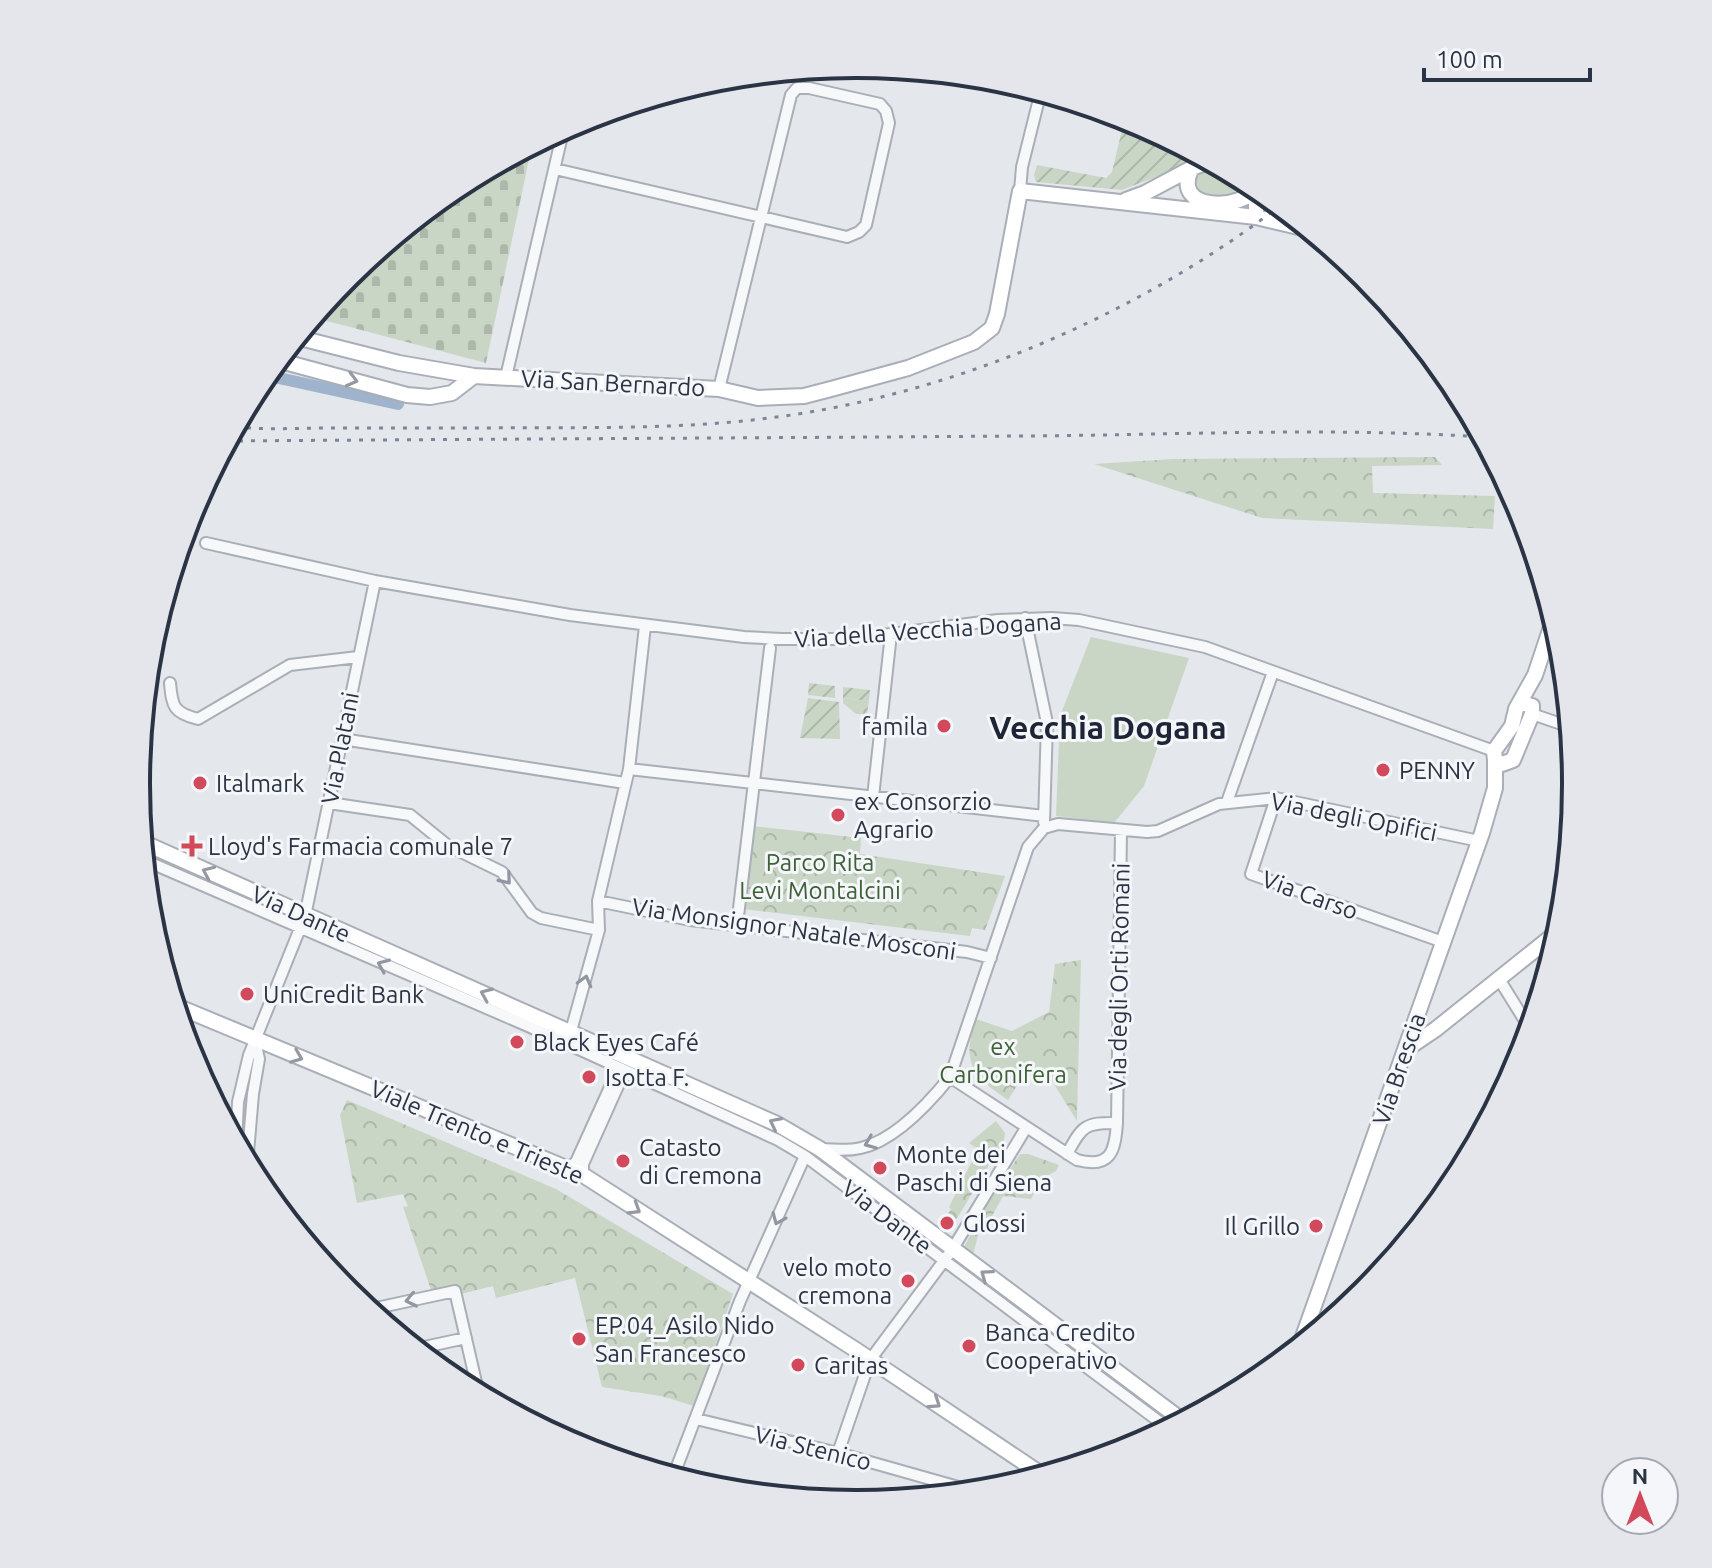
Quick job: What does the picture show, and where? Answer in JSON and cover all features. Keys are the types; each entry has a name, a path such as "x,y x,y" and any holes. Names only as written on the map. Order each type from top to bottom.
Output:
{"main road":[{"path":"1121,201 1145,193 1197,166"},
{"path":"1192,168 1188,188 1193,197 1204,203"},
{"path":"1020,191 1256,217 1286,224"},
{"name":"Via San Bernardo","path":"308,340 399,363 474,376 719,389 758,398 804,396 908,368 974,342 992,328 1020,191"},
{"path":"1121,201 1204,203 1244,200 1247,197"},
{"path":"1256,203 1256,217"},
{"path":"289,363 407,395 430,397 452,393 474,376"},
{"name":"Via Brescia","path":"1310,1324 1479,841 1506,736 1516,709 1528,708 1547,640"},
{"name":"Via Dante","path":"154,848 302,922 461,983 777,1124 820,1149 948,1255 1030,1306 1174,1414"},
{"path":"1407,1048 1436,1029 1543,943"},
{"name":"Viale Trento e Trieste","path":"187,1010 583,1175 750,1281 1032,1468"},
{"path":"1419,1011 1421,1021 1436,1029"}],"street":[{"name":"Via San Bernardo","path":"555,169 761,217 847,237 866,225 889,123 886,111 880,104 809,88 797,88 791,95 761,217 719,389"},
{"path":"1020,191 1022,167 1038,102"},
{"path":"506,377 560,144"},
{"name":"Via della Vecchia Dogana","path":"206,543 375,581 645,626 782,639 852,639 1025,618 1079,620 1194,644 1499,758"},
{"name":"Via Platani","path":"237,1122 238,1102 254,1039 302,922 375,581"},
{"path":"820,1149 845,1151 864,1148 881,1140 927,1107 950,1077 1028,847 1044,822 1047,723 1025,618"},
{"name":"Via Monsignor Natale Mosconi","path":"571,1031 599,930 598,901 629,769 645,626"},
{"path":"873,797 891,634"},
{"path":"737,925 770,648"},
{"path":"170,683 172,703 182,715 198,719 290,665 358,657"},
{"path":"1227,802 1273,672"},
{"path":"1528,708 1559,722"},
{"path":"342,739 625,783"},
{"name":"Via degli Opifici","path":"629,769 873,797 1121,831 1158,831 1212,806 1276,798 1479,841"},
{"name":"Via Carso","path":"1276,798 1251,874 1443,942"},
{"path":"329,803 410,815 447,845 502,872 532,913 541,918 599,930"},
{"name":"Via degli Orti Romani","path":"950,1077 1067,1154 1086,1163 1108,1158 1115,1146 1117,1123 1121,831"},
{"name":"Via Dante","path":"155,864 302,922 439,989 528,1026 778,1140 948,1255 1004,1305 1159,1421"},
{"name":"Via Monsignor Natale Mosconi","path":"598,901 690,920 967,952 991,958"},
{"path":"1499,979 1523,1017"},
{"path":"439,989 461,983"},
{"name":"Via Dante","path":"514,1006 528,1026"},
{"path":"249,1143 259,1059 254,1039"},
{"path":"568,1168 576,1162 616,1074 613,1066"},
{"path":"583,1175 583,1164 622,1077 632,1074"},
{"path":"660,1087 687,1083"},
{"name":"Via degli Orti Romani","path":"1067,1154 1084,1127 1097,1122 1117,1123"},
{"path":"838,1453 870,1360 948,1255 1026,1128"},
{"path":"677,1467 738,1307 805,1156"},
{"path":"382,1307 455,1291 471,1375"},
{"path":"1004,1305 1030,1306"},
{"path":"429,1346 466,1338"},
{"name":"Via Stenico","path":"696,1419 838,1453 948,1484"}],"green space":[{"path":"1122,130 1191,163 1122,190 1036,182 1034,175 1037,165 1106,178 1112,172"},
{"path":"529,159 486,363 324,320 357,285 426,224 464,197"},
{"path":"1204,170 1243,194 1205,198 1197,193 1193,178 1197,172"},
{"path":"1435,457 1442,465 1372,466 1373,493 1495,496 1493,529 1262,518 1094,464 1173,459"},
{"path":"1091,637 1189,658 1144,786 1114,823 1056,816 1060,716"},
{"path":"809,683 835,686 835,698 808,695"},
{"path":"843,687 870,690 869,701 843,698"},
{"path":"808,698 839,702 840,739 800,738"},
{"path":"843,698 869,701 867,714 856,714 843,703"},
{"name":"Parco Rita Levi Montalcini","path":"752,826 861,838 860,854 1005,876 985,930 972,928 970,936 743,909"},
{"name":"ex Carbonifera","path":"1081,960 1077,1121 1044,1068 1018,1084 1008,1100 978,1075 970,1057 970,1046 976,1019 1012,1031 1049,1012 1055,964"},
{"path":"347,1100 556,1189 733,1294 694,1406 661,1396 602,1387 575,1278 496,1298 493,1286 461,1294 460,1287 432,1293 403,1207 408,1206 403,1194 357,1203 340,1115"},
{"path":"996,1121 1005,1133 1004,1140 956,1220 948,1214 949,1207 978,1149 969,1143"},
{"path":"1020,1154 1059,1165 1056,1171 1043,1178 1031,1199 1003,1196 991,1218 982,1218 973,1256 964,1247"}],"waterway":[{"path":"279,378 398,404"}],"railway":[{"path":"247,428 657,426 726,423 830,408 899,393 967,372 1100,317 1224,246 1270,213"},
{"path":"240,441 1310,432 1470,436"}],"place":[{"name":"famila","path":"944,726"},
{"name":"PENNY","path":"1383,770"},
{"name":"Italmark","path":"200,783"},
{"name":"ex Consorzio Agrario","path":"838,815"},
{"name":"Lloyd's Farmacia comunale 7","path":"192,846"},
{"name":"UniCredit Bank","path":"247,994"},
{"name":"Black Eyes Café","path":"517,1042"},
{"name":"Isotta F.","path":"589,1077"},
{"name":"Catasto di Cremona","path":"623,1161"},
{"name":"Monte dei Paschi di Siena","path":"880,1168"},
{"name":"Glossi","path":"947,1223"},
{"name":"Il Grillo","path":"1316,1226"},
{"name":"velo moto cremona","path":"908,1281"},
{"name":"EP.04_Asilo Nido San Francesco","path":"579,1339"},
{"name":"Banca Credito Cooperativo","path":"969,1346"},
{"name":"Caritas","path":"798,1365"}],"district":[{"name":"Vecchia Dogana","path":"1108,727"}]}
